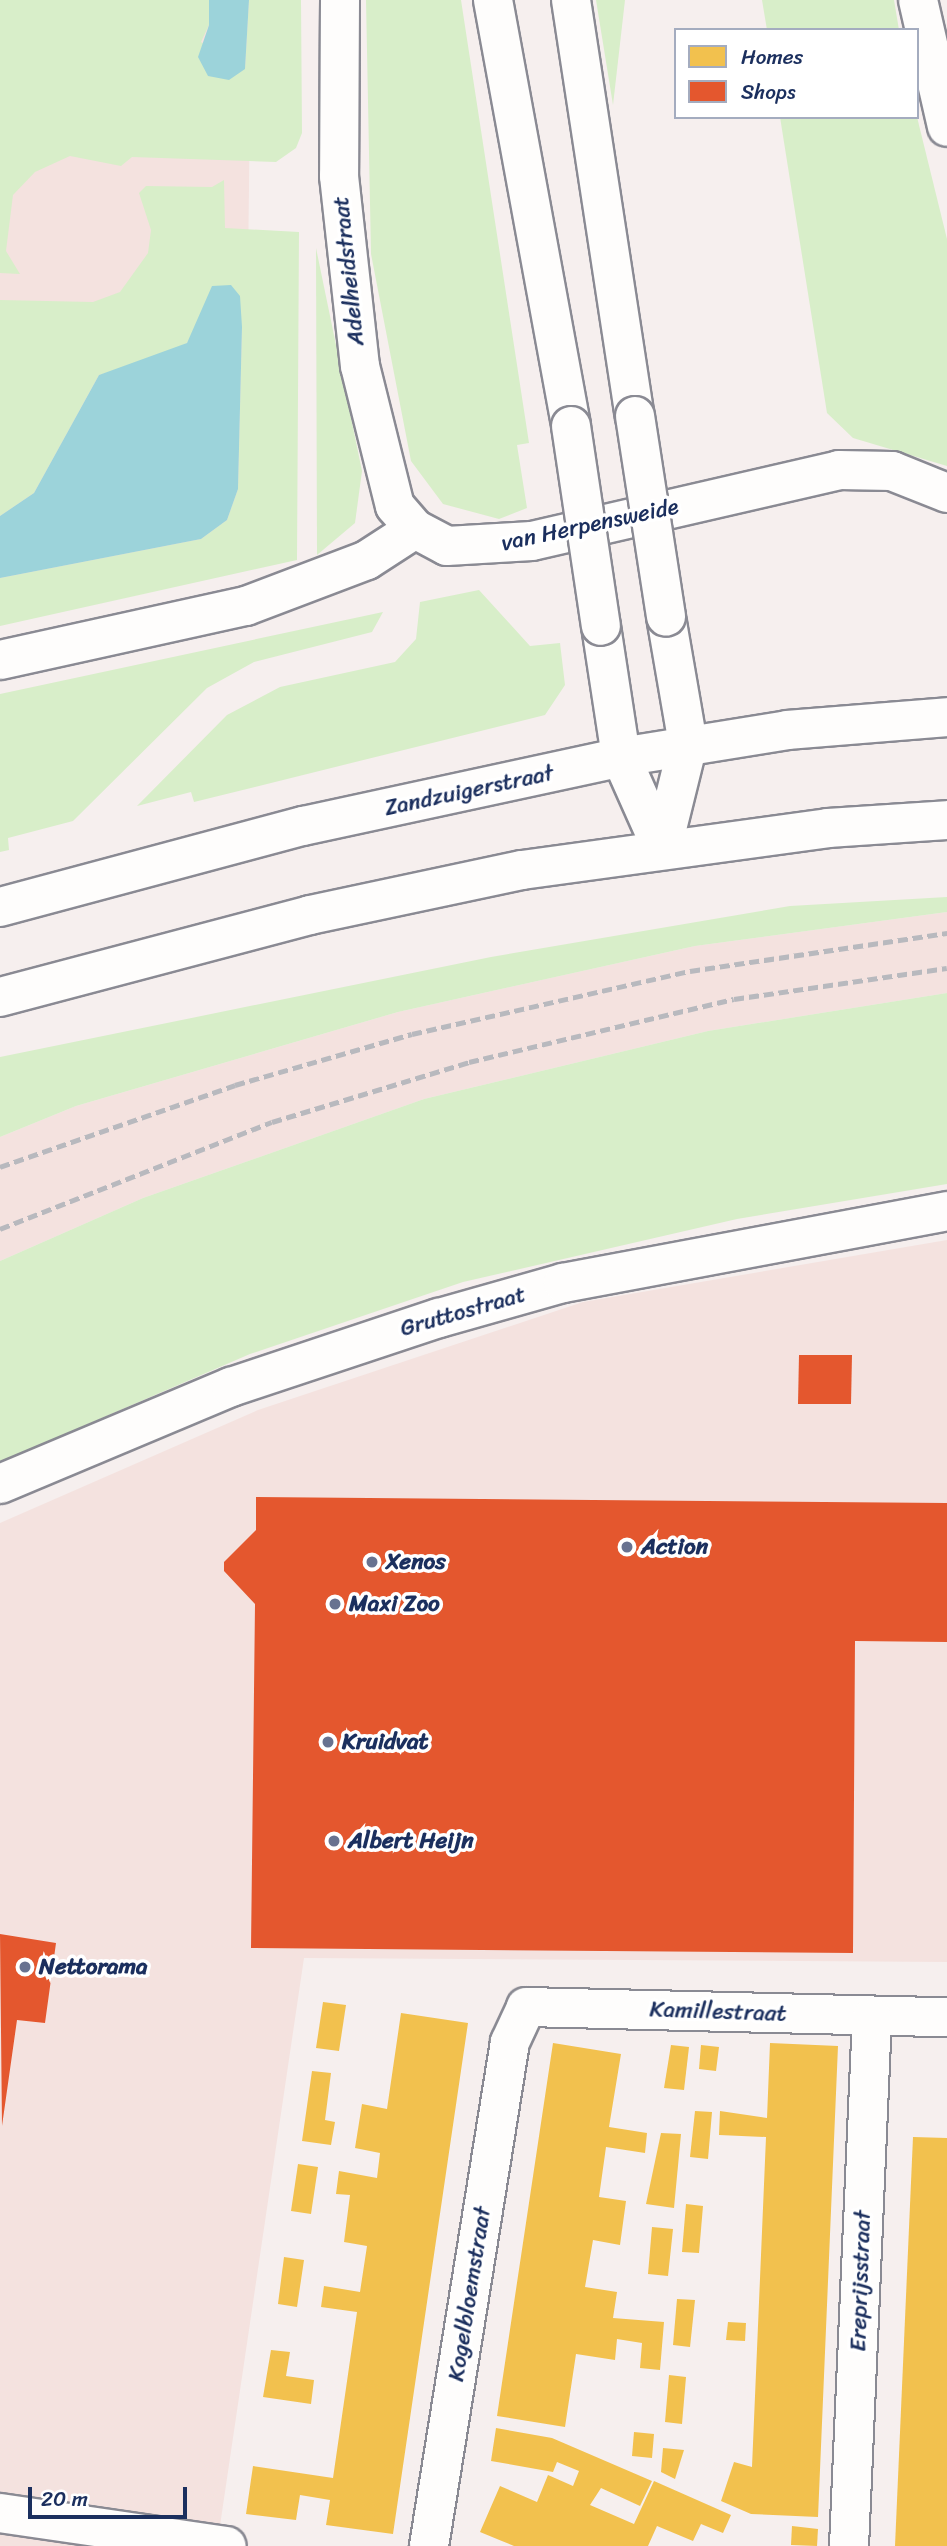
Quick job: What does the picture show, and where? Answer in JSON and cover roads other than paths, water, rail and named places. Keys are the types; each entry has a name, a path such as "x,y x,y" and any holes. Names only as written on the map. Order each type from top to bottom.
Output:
{"street":[{"name":"Adelheidstraat","path":"340,0 339,176 360,366 395,506 415,529"},
{"path":"493,0 571,426 621,757 662,849"},
{"path":"570,0 688,744 662,849"},
{"path":"918,0 947,127"},
{"name":"van Herpensweide","path":"415,529 447,546 532,541 839,470 892,471 947,493"},
{"path":"0,660 246,606 367,560 415,529"},
{"name":"Zandzuigerstraat","path":"0,907 303,826 621,757 688,744 947,718"},
{"path":"0,997 310,915 522,870 662,849 947,820"},
{"name":"Gruttostraat","path":"0,1484 230,1387 439,1318 563,1283 947,1211"},
{"name":"Kamillestraat","path":"510,2042 526,2007 947,2017"},
{"name":"Ereprijsstraat","path":"849,2546 872,2017"},
{"name":"Kogelbloemstraat","path":"429,2546 510,2042"},
{"path":"0,2513 227,2546"}],"water":[{"path":"209,0 249,0 245,69 229,80 208,76 198,57 209,25"},
{"path":"231,285 240,296 242,327 238,489 227,520 201,539 0,578 0,516 34,493 99,375 187,343 212,286"}],"railway":[{"path":"0,1167 235,1085 412,1034 690,971 947,933"},
{"path":"0,1229 272,1122 469,1062 734,999 947,968"}],"place":[{"name":"Action","path":"627,1547"},
{"name":"Xenos","path":"372,1562"},
{"name":"Maxi Zoo","path":"335,1604"},
{"name":"Kruidvat","path":"328,1742"},
{"name":"Albert Heijn","path":"334,1841"},
{"name":"Nettorama","path":"25,1967"}]}
